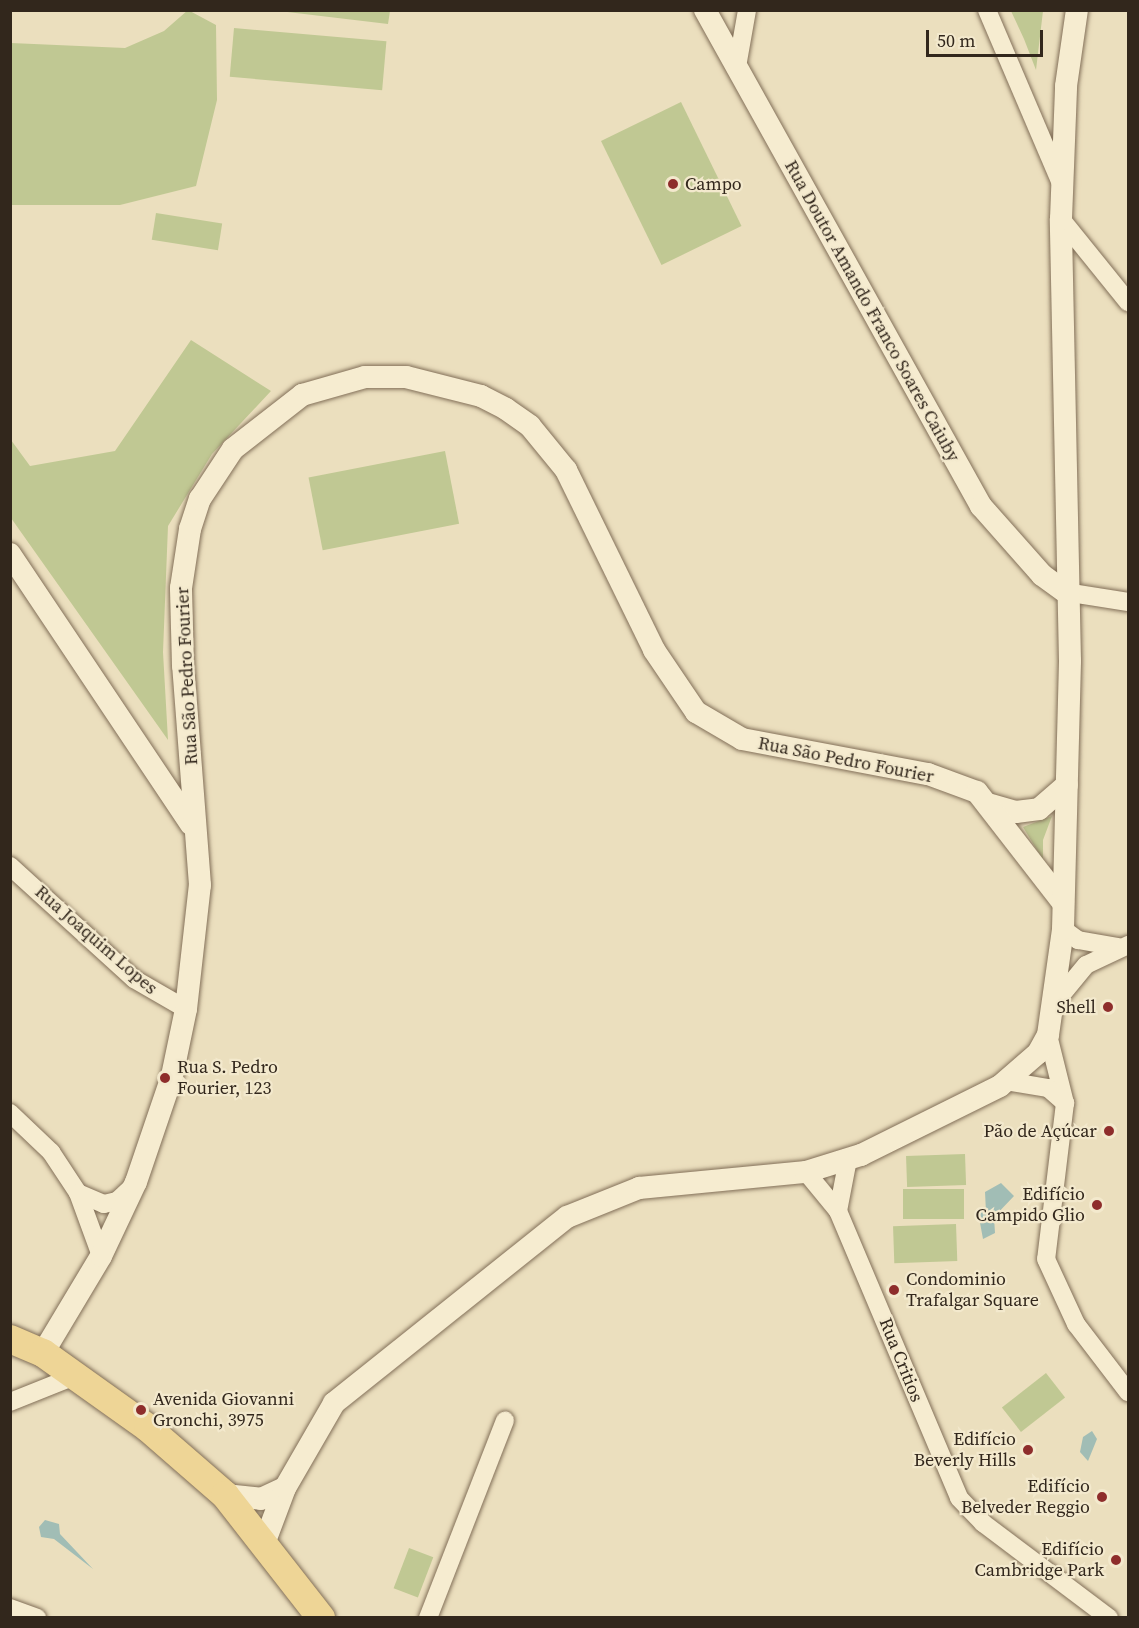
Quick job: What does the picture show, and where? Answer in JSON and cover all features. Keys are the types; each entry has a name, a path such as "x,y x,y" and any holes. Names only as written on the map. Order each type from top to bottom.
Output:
{"main road":[{"path":"10,1339 43,1353 148,1428 225,1495 265,1540 321,1617"}],"street":[{"name":"Rua Doutor Amando Franco Soares Caiuby","path":"705,10 981,506 1035,567 1065,592"},
{"path":"737,67 747,10"},
{"path":"987,10 1063,188"},
{"path":"265,1540 285,1488 334,1403 567,1217 639,1188 806,1172 848,1159 1006,1081 1038,1053 1048,1035 1058,999 1063,929 1070,661 1065,592 1062,219 1066,86 1077,10"},
{"path":"1062,219 1128,302"},
{"name":"Rua São Pedro Fourier","path":"43,1353 101,1257 136,1182 172,1076 186,1009 200,885 191,824 191,748 181,588 183,558 200,499 233,449 303,396 365,377 406,377 481,396 530,426 546,443 582,498 671,680 696,712 742,739 928,774 977,792 1063,903"},
{"path":"13,561 149,756 191,824"},
{"path":"1065,592 1128,602"},
{"path":"149,756 173,759 191,748"},
{"name":"Rua São Pedro Fourier","path":"988,804 1016,812 1039,809 1067,785"},
{"name":"Rua Joaquim Lopes","path":"10,866 142,986 186,1009"},
{"path":"1063,929 1078,940 1123,946"},
{"path":"1058,999 1086,965 1123,946"},
{"path":"1048,1035 1065,1103 1046,1259 1076,1324 1128,1392"},
{"path":"1006,1081 1048,1088 1065,1103"},
{"path":"10,1113 51,1152 78,1193 101,1257"},
{"path":"838,1211 848,1159"},
{"name":"Rua Critios","path":"806,1172 838,1211 959,1498 983,1523 1108,1617"},
{"path":"78,1193 104,1204 117,1201 136,1182"},
{"path":"10,1402 75,1376"},
{"path":"428,1617 505,1420"},
{"path":"225,1495 261,1498 285,1488"},
{"path":"10,1608 37,1617"}],"green space":[{"path":"188,10 216,25 217,100 196,186 120,205 11,205 11,43 125,48 164,31"},
{"path":"279,11 390,11 388,24"},
{"path":"1011,11 1043,11 1036,70 1024,39"},
{"path":"234,28 386,41 382,90 230,77"},
{"name":"Campo","path":"681,102 741,226 662,265 601,141"},
{"path":"156,213 222,223 218,250 152,240"},
{"path":"191,340 271,391 212,454 168,526 163,652 168,740 11,518 11,440 30,466 115,451"},
{"path":"445,451 459,524 323,550 309,478"},
{"path":"1052,816 1043,840 1043,860 1023,827"},
{"path":"965,1154 966,1185 907,1187 906,1156"},
{"path":"903,1189 964,1189 964,1219 903,1219"},
{"path":"956,1224 957,1261 894,1263 893,1226"},
{"path":"1046,1373 1065,1397 1021,1432 1002,1407"},
{"path":"409,1548 433,1557 418,1597 394,1588"}],"water":[{"path":"1001,1183 1014,1196 994,1217 995,1233 983,1239 978,1212 986,1212 985,1192"},
{"path":"1092,1431 1097,1439 1088,1461 1080,1452 1083,1437"},
{"path":"45,1520 59,1524 60,1534 93,1569 54,1539 41,1537 39,1527"}],"place":[{"name":"Campo","path":"673,184"},
{"name":"Shell","path":"1108,1007"},
{"name":"Rua S. Pedro Fourier, 123","path":"165,1078"},
{"name":"Pão de Açúcar","path":"1109,1131"},
{"name":"Edifício Campido Glio","path":"1097,1205"},
{"name":"Condominio Trafalgar Square","path":"894,1290"},
{"name":"Avenida Giovanni Gronchi, 3975","path":"141,1410"},
{"name":"Edifício Beverly Hills","path":"1028,1450"},
{"name":"Edifício Belveder Reggio","path":"1102,1497"},
{"name":"Edifício Cambridge Park","path":"1116,1560"}]}
